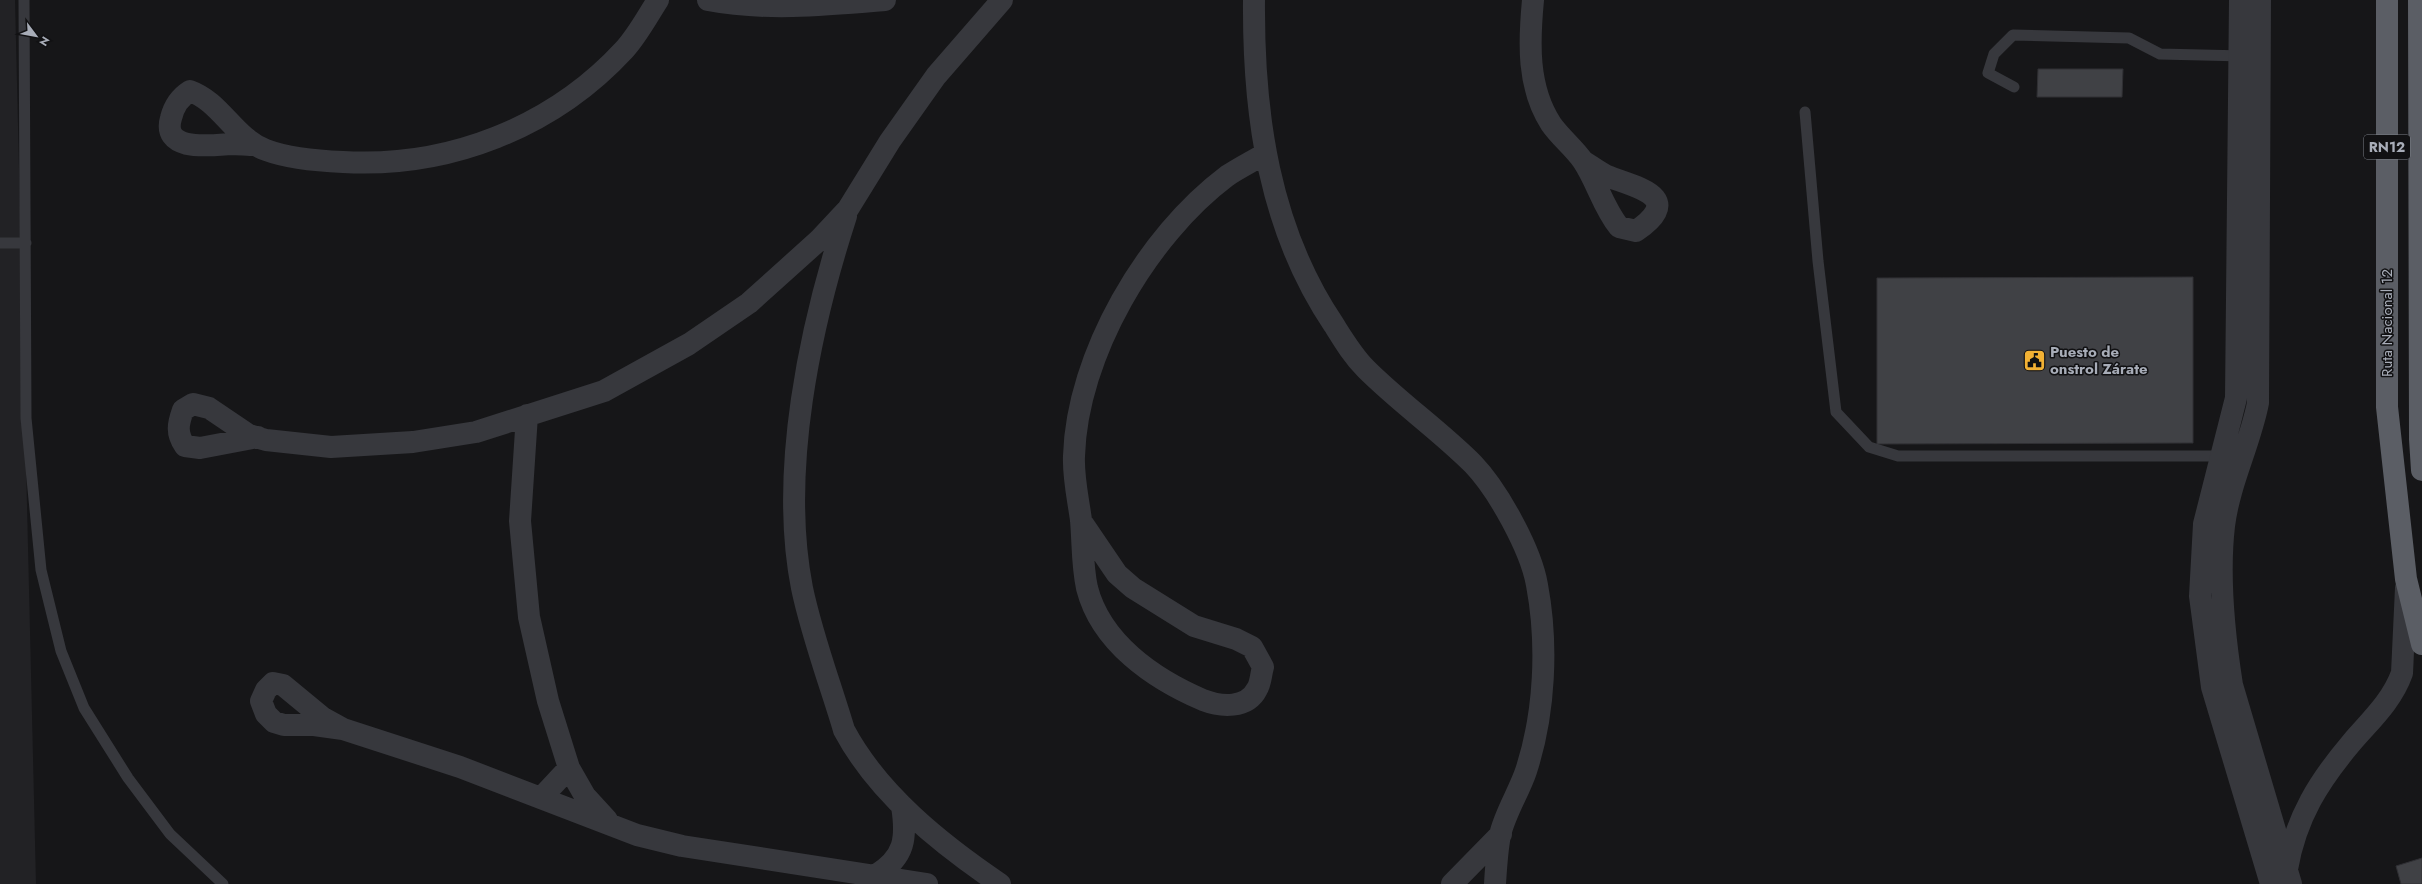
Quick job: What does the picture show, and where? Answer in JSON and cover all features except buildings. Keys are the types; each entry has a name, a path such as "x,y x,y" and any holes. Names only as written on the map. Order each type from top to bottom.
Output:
{"highway":[{"name":"Ruta Nacional 12","path":"2387,0 2387,407 2406,579 2422,644"},
{"name":"RN12","path":"2419,0 2420,439 2422,470"}],"street":[{"path":"255,145 291,157 366,163 419,159 455,153 499,137 542,116 586,85 624,50 658,0"},
{"path":"708,0 770,6 834,4 885,0"},
{"path":"1254,0 1254,50 1266,153 1275,200 1287,237 1300,268 1321,306 1350,350 1366,369 1474,466 1513,522 1529,555 1537,584 1542,621 1543,667 1539,712 1526,770 1501,834 1495,884"},
{"path":"1533,0 1530,52 1534,84 1551,124 1583,162"},
{"path":"2240,0 2250,56 2258,402 2241,457 2224,526 2223,600 2227,651 2232,685 2283,881"},
{"path":"2260,0 2250,56 2236,398 2220,455 2204,524 2200,596 2212,687 2283,881"},
{"path":"258,437 331,447 413,442 476,432 604,391 689,344 749,303 798,259 848,209 890,141 936,76 999,1"},
{"path":"1081,520 1117,574 1133,588 1194,626 1236,639 1252,647 1263,667 1257,689 1236,705 1215,705 1183,691 1138,663 1115,640 1103,623 1087,590 1082,559 1081,520 1074,456 1078,417 1092,365 1110,324 1129,288 1176,225 1227,176 1266,153"},
{"path":"848,209 828,278 812,344 799,424 794,520 802,588 844,730 856,752 902,806 972,866 1000,884"},
{"path":"798,259 816,268 828,278"},
{"path":"528,415 520,521 529,617 548,702 569,768 585,796 611,824"},
{"path":"2283,881 2298,824 2314,791 2351,744 2391,698 2398,684 2402,673 2406,579"},
{"path":"343,729 460,767 637,835 682,846 927,884"},
{"path":"541,798 569,768"},
{"path":"876,875 890,867 903,847 905,827 902,806"},
{"path":"1452,884 1501,834"}],"lane":[{"path":"24,0 26,418 41,570 62,650 84,708 128,778 170,834 223,884"},
{"path":"2014,87 1988,73 1994,54 2013,35 2129,38 2160,54 2250,56"},
{"path":"1805,112 1818,261 1836,412 1869,447 1898,456 2220,455 2241,457"},
{"path":"0,243 26,243"}],"shaded area":[{"path":"0,0 15,0 36,884 0,884"}],"place":[{"name":"Puesto de onstrol Zárate","path":"2035,361"}]}
